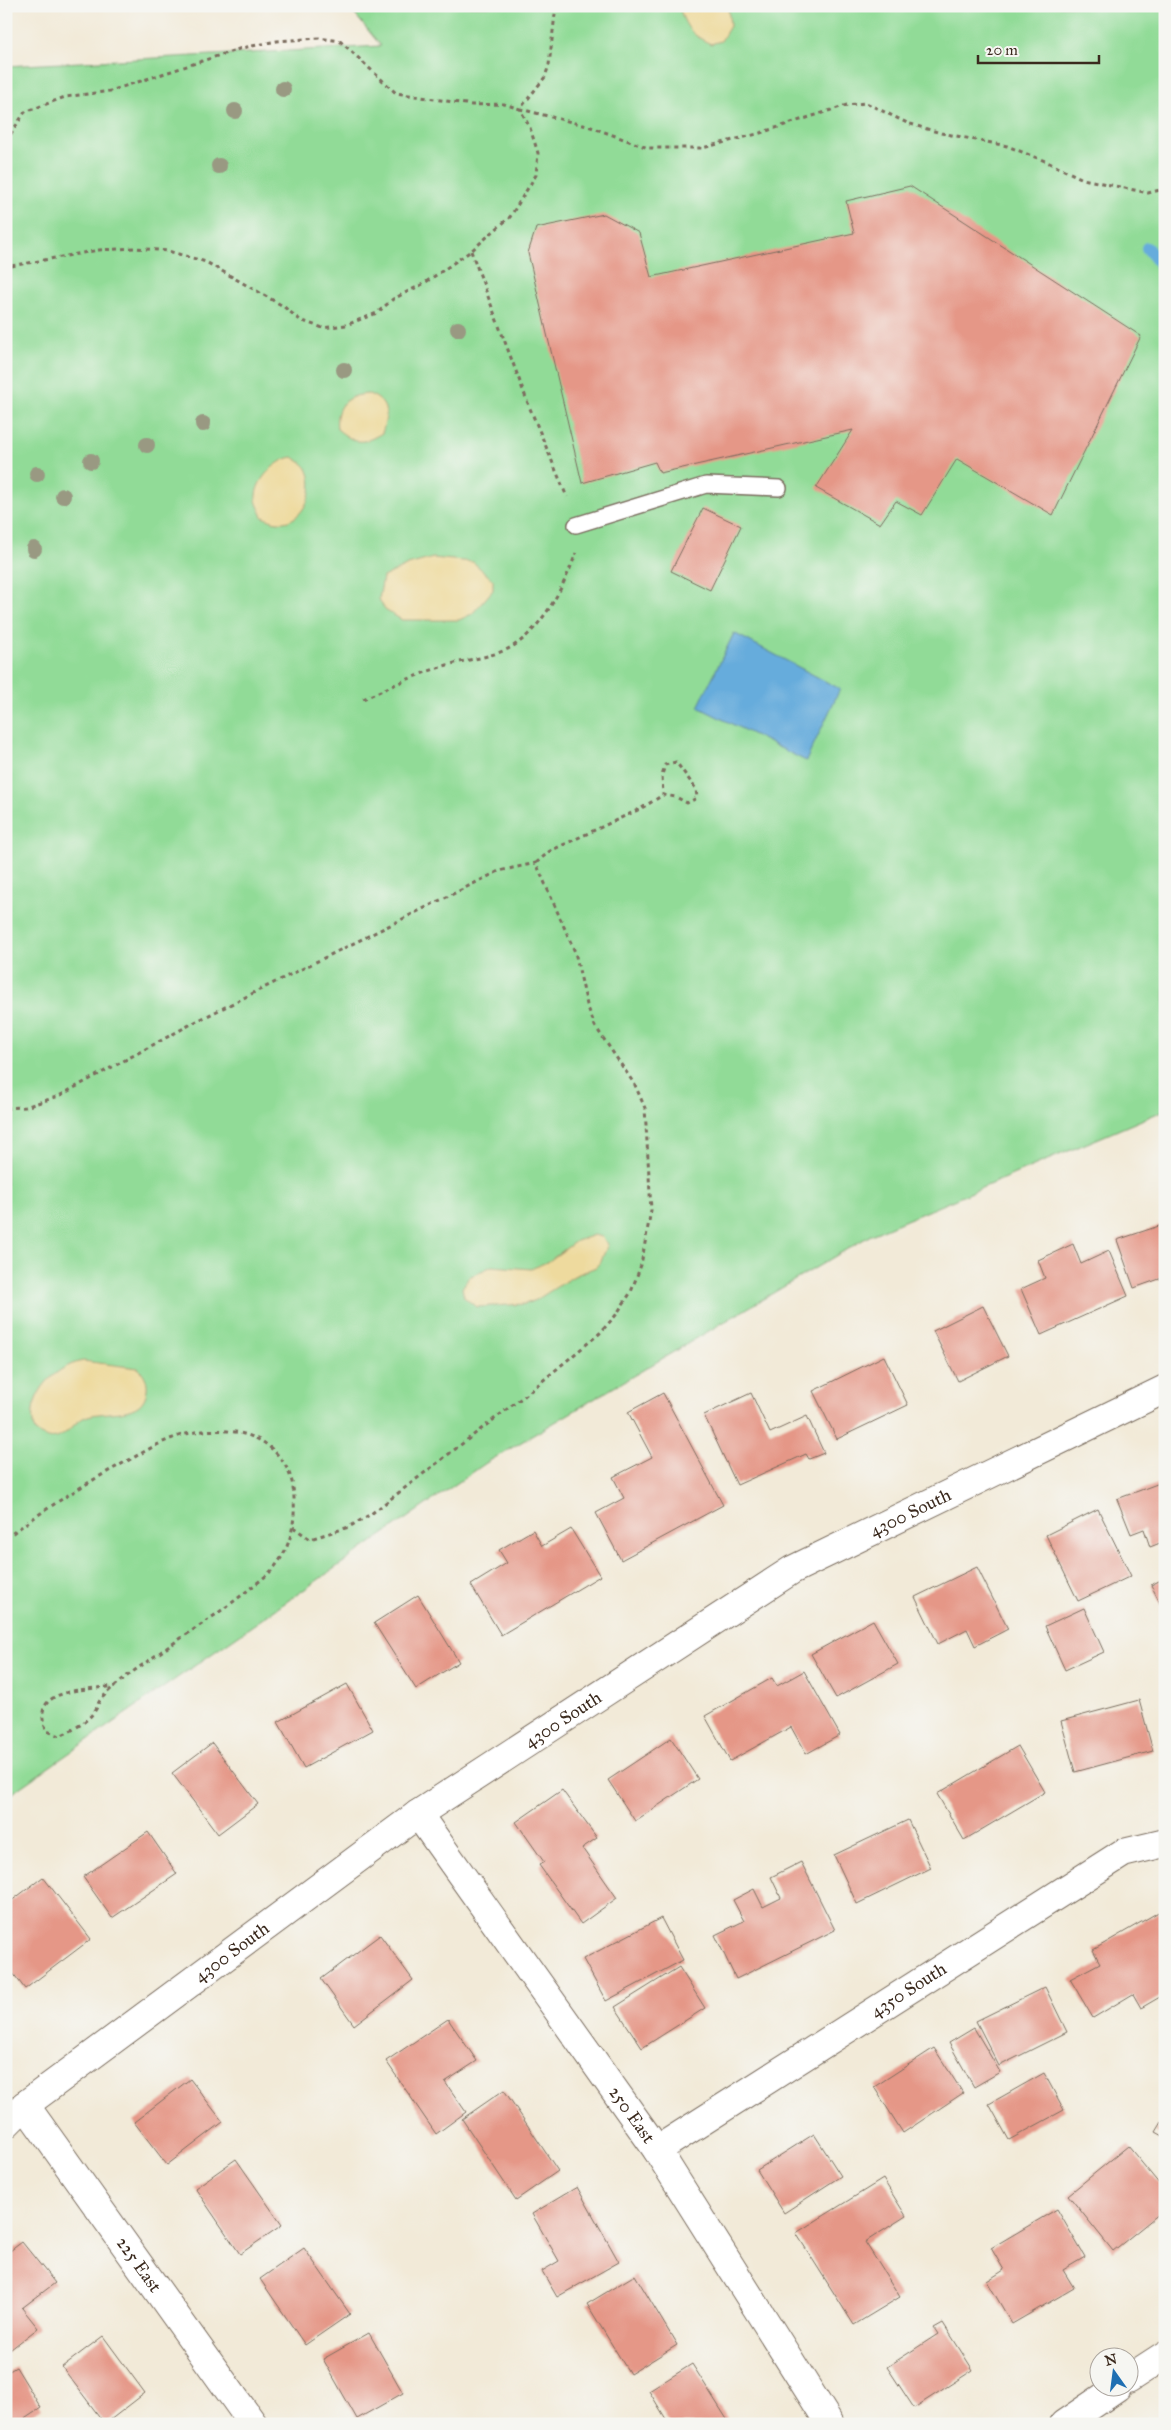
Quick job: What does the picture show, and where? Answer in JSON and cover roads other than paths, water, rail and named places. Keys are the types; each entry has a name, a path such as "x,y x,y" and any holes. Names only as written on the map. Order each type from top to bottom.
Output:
{"street":[{"name":"4300 South","path":"16,2114 418,1814 792,1570 1165,1389"},
{"name":"250 East","path":"418,1814 657,2150 830,2424"},
{"name":"4350 South","path":"657,2150 1123,1853 1165,1843"},
{"name":"225 East","path":"16,2114 253,2424"},
{"path":"1138,2373 1165,2355"},
{"path":"1064,2424 1102,2398"}],"lane":[{"path":"576,525 706,486 779,488"}],"water":[{"path":"734,633 840,689 806,761 698,707"}],"waterway":[{"path":"1147,248 1165,270"}]}
